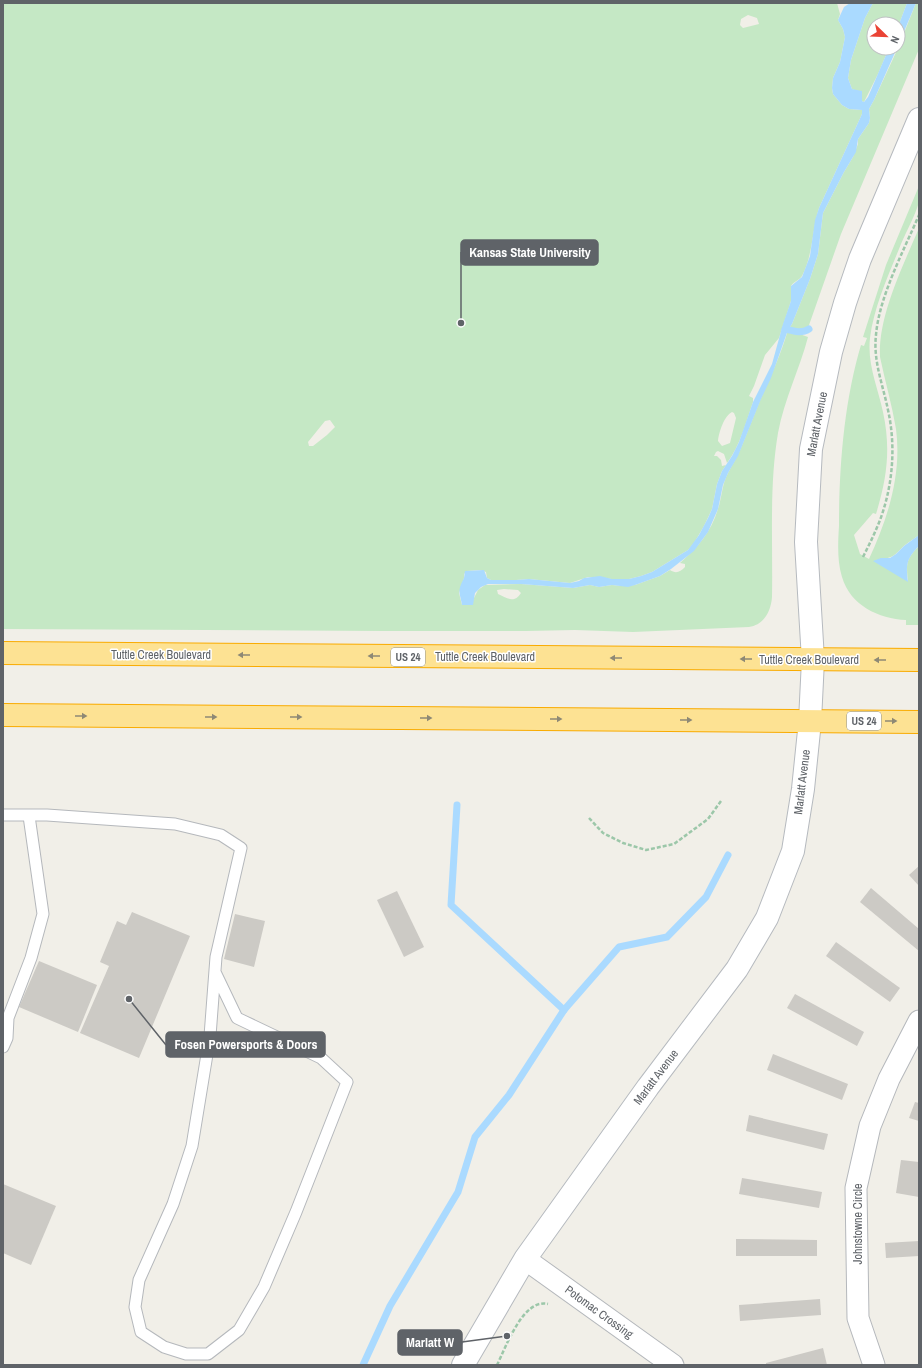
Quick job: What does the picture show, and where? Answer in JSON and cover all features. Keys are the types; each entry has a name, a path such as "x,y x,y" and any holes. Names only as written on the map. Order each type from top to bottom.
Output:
{"highway":[{"name":"Tuttle Creek Boulevard","path":"3,653 919,660"},
{"name":"US 24","path":"3,715 919,722"}],"street":[{"name":"Marlatt Avenue","path":"463,1365 525,1259 648,1087 737,969 767,918 793,851 803,789 810,721 813,660 806,542 811,449 831,352 845,303 860,259 919,119"},
{"name":"Johnstowne Circle","path":"874,1365 858,1318 856,1188 870,1126 889,1079 919,1021"},
{"name":"Potomac Crossing","path":"525,1259 673,1365"}],"lane":[{"path":"3,816 48,815 175,824 221,835 241,848 216,957 210,1036 192,1146 173,1204 139,1280 135,1307 141,1332 164,1347 186,1354 208,1354 239,1330 264,1287 296,1212 347,1082 321,1058 237,1018 215,972"},
{"path":"3,1048 7,1038 8,1018 31,958 43,914 29,816"}],"path":[{"path":"863,557 886,500 892,461 891,426 875,351 878,322 888,289 919,215"},
{"path":"589,818 603,833 623,843 646,850 674,844 708,819 720,801"},
{"path":"497,1365 512,1334 525,1313 534,1306 544,1303 557,1308 570,1291"}],"green space":[{"path":"3,3 837,3 840,14 838,20 845,37 840,62 833,78 833,94 842,105 849,109 862,110 862,114 819,208 806,268 801,277 791,286 791,301 779,338 765,355 749,396 753,398 753,402 739,442 727,463 724,454 718,451 714,456 717,456 721,460 722,466 726,465 717,484 712,509 694,543 688,550 652,572 629,579 588,577 570,583 529,579 491,580 487,578 486,572 480,570 467,571 464,574 459,593 462,605 473,600 478,590 485,585 521,584 573,588 590,585 599,587 612,585 635,585 660,576 670,570 678,572 685,567 685,564 680,563 693,551 712,525 726,477 741,447 810,279 818,254 823,213 853,157 858,144 858,139 869,123 869,109 894,56 906,56 906,28 916,3 919,3 919,49 841,234 808,328 804,330 795,329 791,331 808,337 784,408 778,433 772,494 772,597 770,607 763,620 754,626 749,627 633,632 575,630 386,631 3,629","holes":["748,15 757,18 759,24 743,28 740,25 741,19","732,412 736,418 730,443 722,446 718,441 722,425","330,420 335,427 313,446 309,446 308,442 325,421","497,590 518,590 521,593 516,598 510,599 498,594"]},
{"path":"873,3 907,3 902,16 866,16"},
{"path":"866,16 866,56 886,56 864,102 862,101 862,93 852,89 848,78 851,60"},
{"path":"919,186 919,200 917,207 887,278 878,302 872,326 869,348 871,367 881,403 887,438 887,463 883,488 876,514 873,513 854,535 860,554 869,559 882,528 892,496 897,463 896,429 880,357 880,341 887,308 919,228 919,535 892,557 881,558 908,581 907,566 909,558 919,546 919,625 906,625 906,620 886,617 867,609 859,603 846,587 840,571 838,545 839,504 841,458 850,389 855,367 861,345 864,346 867,338 863,337 886,265"}],"water":[{"path":"850,3 873,3 865,18 851,60 848,78 852,89 862,91 862,101 864,102 868,97 886,56 893,56 869,109 869,123 858,139 856,152 823,213 818,254 810,279 792,324 788,330 771,378 738,456 723,485 718,509 708,532 694,551 671,569 660,576 635,585 628,587 612,585 599,587 590,585 573,588 521,584 488,584 481,587 475,593 473,605 462,605 460,590 465,571 484,570 487,578 491,580 529,579 570,583 584,578 600,576 612,579 629,579 652,572 688,550 699,535 712,509 717,484 722,471 739,442 753,402 772,364 791,301 791,286 802,277 810,256 815,220 819,208 862,114 862,110 849,109 842,105 833,94 833,78 840,62 845,37 838,20 844,7"},
{"path":"907,3 916,3 906,27 906,16 902,16"},
{"path":"919,535 919,546 908,562 908,582 873,561 881,558 890,558"}],"building":[{"path":"919,866 919,886 909,875"},
{"path":"871,888 919,929 919,951 860,902"},
{"path":"397,891 424,947 404,957 377,900"},
{"path":"132,912 190,936 139,1058 80,1033 109,966 100,962 117,921 126,925"},
{"path":"235,914 265,921 254,967 224,959"},
{"path":"836,942 900,988 890,1002 826,956"},
{"path":"39,961 97,985 78,1032 19,1007"},
{"path":"795,994 864,1032 857,1046 787,1008"},
{"path":"773,1054 848,1084 842,1100 767,1070"},
{"path":"915,1102 919,1103 919,1121 909,1118"},
{"path":"749,1115 828,1134 824,1150 746,1131"},
{"path":"901,1160 919,1162 919,1197 896,1193"},
{"path":"742,1178 822,1192 819,1208 739,1194"},
{"path":"3,1184 56,1206 31,1265 3,1253"},
{"path":"736,1239 817,1240 817,1256 736,1256"},
{"path":"919,1241 919,1256 886,1258 885,1243"},
{"path":"820,1299 821,1315 740,1321 739,1305"},
{"path":"823,1348 827,1365 766,1365 766,1363"}],"waterway":[{"path":"785,329 800,332 809,329"},
{"path":"457,805 451,905 564,1010"},
{"path":"363,1365 390,1306 458,1192 475,1137 509,1095 564,1010 619,947 667,937 706,897 728,855"}],"place":[{"name":"Kansas State University","path":"461,323"},
{"name":"Fosen Powersports & Doors","path":"129,999"},
{"name":"Marlatt W","path":"507,1336"}]}
